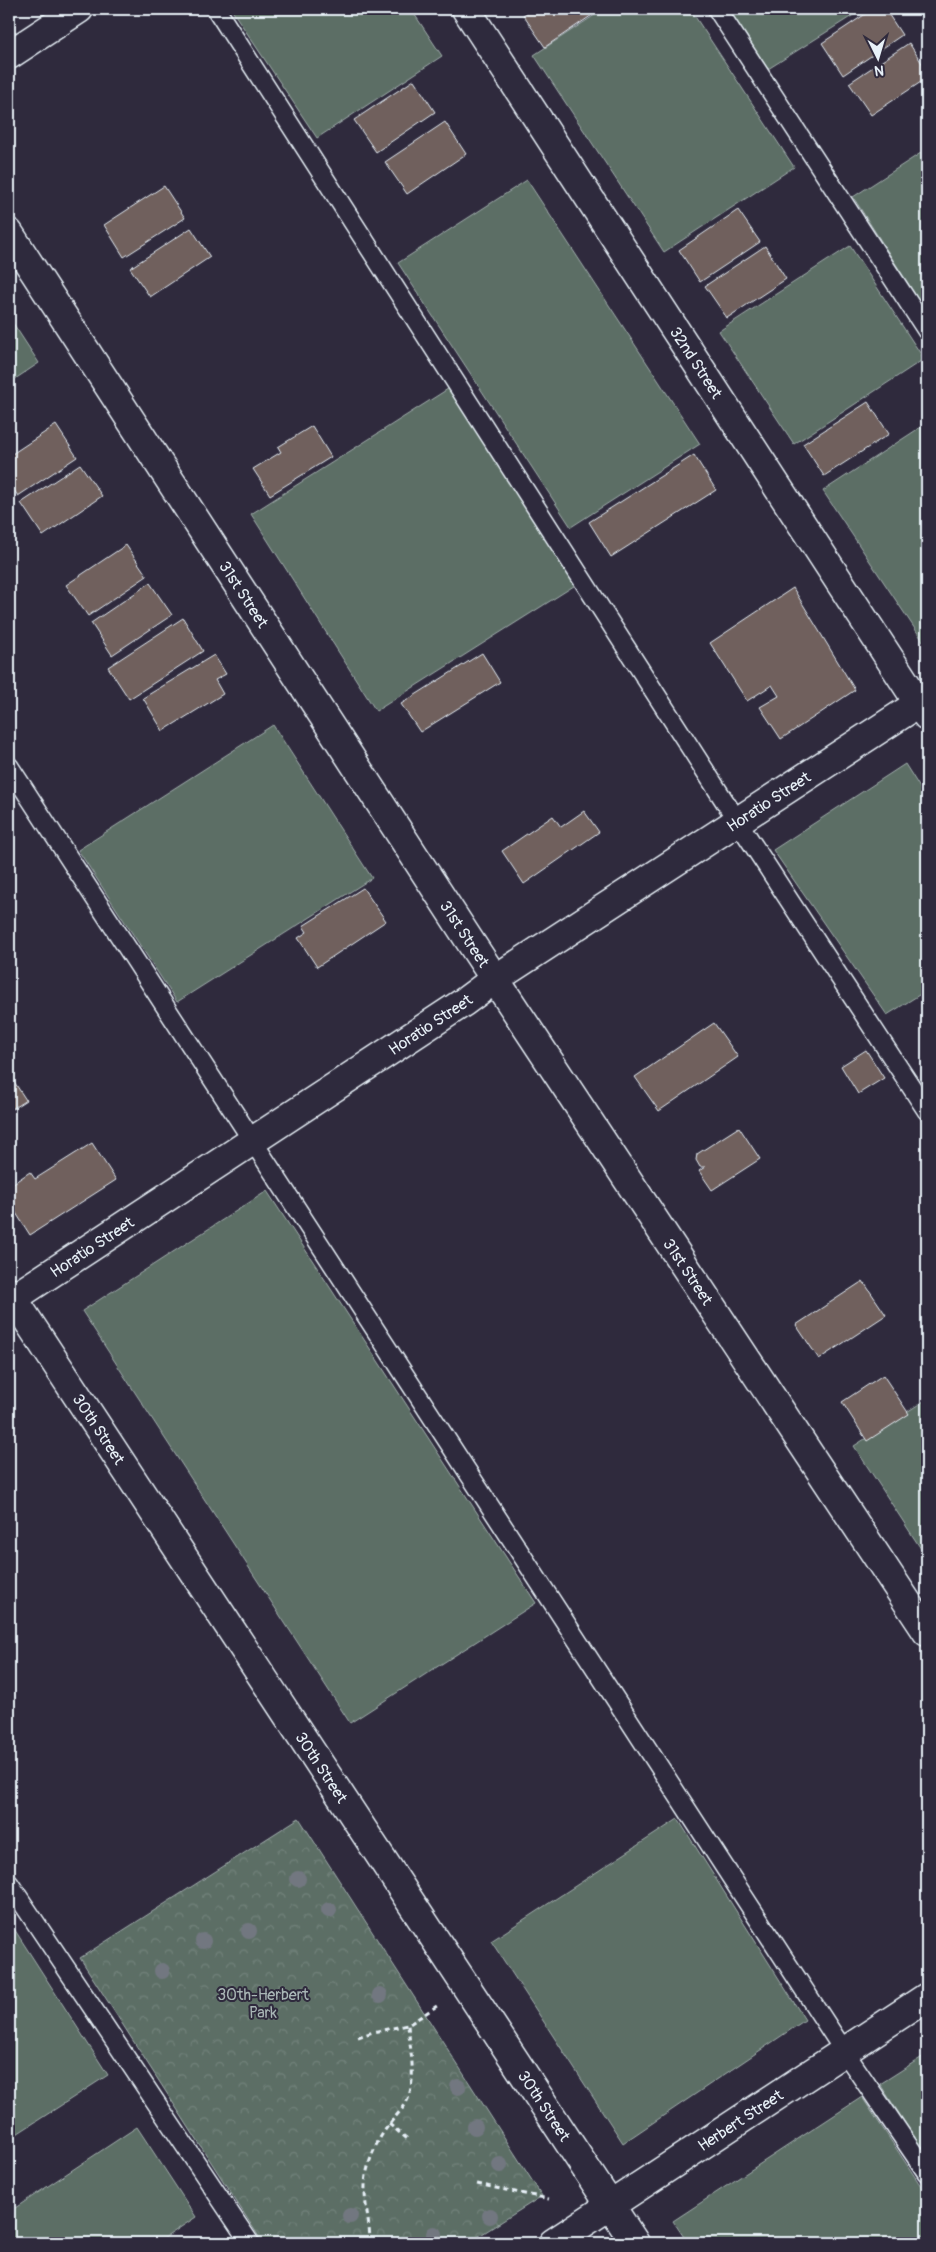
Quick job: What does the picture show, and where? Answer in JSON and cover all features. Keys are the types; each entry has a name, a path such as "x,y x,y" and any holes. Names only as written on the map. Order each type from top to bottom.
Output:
{"street":[{"path":"9,55 79,9"},
{"name":"32nd Street","path":"466,9 924,706"},
{"name":"31st Street","path":"9,233 495,979 927,1632"},
{"name":"Horatio Street","path":"10,1297 464,1002 495,979 738,822 924,706"},
{"name":"30th Street","path":"10,1297 635,2243"},
{"name":"Herbert Street","path":"553,2243 927,1997"}],"lane":[{"path":"216,9 738,822 927,1111"},
{"path":"716,9 927,331"},
{"path":"9,766 844,2050 927,2173"},
{"path":"9,1883 250,2243"}],"path":[{"path":"358,2037 408,2025 466,1988"},
{"path":"370,2243 365,2204 366,2172 372,2152 389,2124 405,2104 411,2090 412,2075 408,2025"},
{"path":"389,2124 410,2141"},
{"path":"477,2184 549,2199"}],"green space":[{"path":"231,9 411,9 442,56 317,138"},
{"path":"604,9 690,9 794,167 664,252 534,55"},
{"path":"729,9 863,9 768,69"},
{"path":"927,149 927,313 853,197"},
{"path":"527,180 700,444 571,527 398,263"},
{"path":"850,246 924,359 794,444 719,331"},
{"path":"9,317 39,363 9,383"},
{"path":"451,387 577,584 376,711 251,514"},
{"path":"927,423 927,647 823,491"},
{"path":"273,725 372,878 177,1002 78,850"},
{"path":"905,764 927,799 927,990 887,1015 773,850"},
{"path":"267,1191 536,1603 350,1723 82,1311"},
{"path":"927,1399 927,1558 854,1446"},
{"name":"30th-Herbert Park","path":"299,1818 542,2196 468,2243 263,2243 80,1958"},
{"path":"678,1819 805,2020 623,2143 491,1941"},
{"path":"9,1921 108,2075 9,2139"},
{"path":"927,2054 927,2157 880,2084"},
{"path":"862,2097 927,2195 927,2243 688,2243 673,2221"},
{"path":"137,2127 196,2217 157,2243 9,2243 9,2212"}],"building":[{"path":"533,9 601,9 545,47 523,15"},
{"path":"873,9 885,9 902,35 843,75 822,43"},
{"path":"909,43 927,71 927,78 871,115 849,83"},
{"path":"414,80 435,112 376,152 354,120"},
{"path":"445,122 466,154 407,194 385,162"},
{"path":"164,186 185,218 124,257 104,225"},
{"path":"738,210 760,242 700,282 679,250"},
{"path":"191,228 210,257 150,297 130,268"},
{"path":"765,246 786,279 727,318 705,286"},
{"path":"868,402 889,434 824,476 803,444"},
{"path":"56,425 77,457 18,496 9,483 9,456"},
{"path":"312,426 331,457 270,495 253,469 281,452 278,447"},
{"path":"694,455 716,490 611,557 589,522"},
{"path":"80,464 102,496 43,536 21,503"},
{"path":"126,545 147,576 88,616 66,585"},
{"path":"150,583 172,615 112,655 91,623"},
{"path":"793,588 855,690 781,739 760,707 779,696 772,685 747,701 710,643"},
{"path":"183,618 203,651 129,699 108,667"},
{"path":"482,653 500,682 420,732 401,704"},
{"path":"214,655 226,674 215,680 223,694 163,731 143,698"},
{"path":"584,811 599,832 524,884 502,851 553,816 561,827"},
{"path":"363,888 386,921 317,967 298,938 307,932 303,926"},
{"path":"714,1023 738,1057 659,1111 635,1077"},
{"path":"866,1050 884,1078 858,1094 841,1066"},
{"path":"9,1074 26,1100 9,1111"},
{"path":"739,1127 760,1159 712,1190 699,1171 705,1167 700,1167 696,1160 697,1154"},
{"path":"92,1143 116,1180 30,1235 9,1202 9,1186 30,1172 35,1179"},
{"path":"863,1281 886,1315 819,1359 796,1325"},
{"path":"883,1375 909,1414 867,1441 842,1402"}]}
